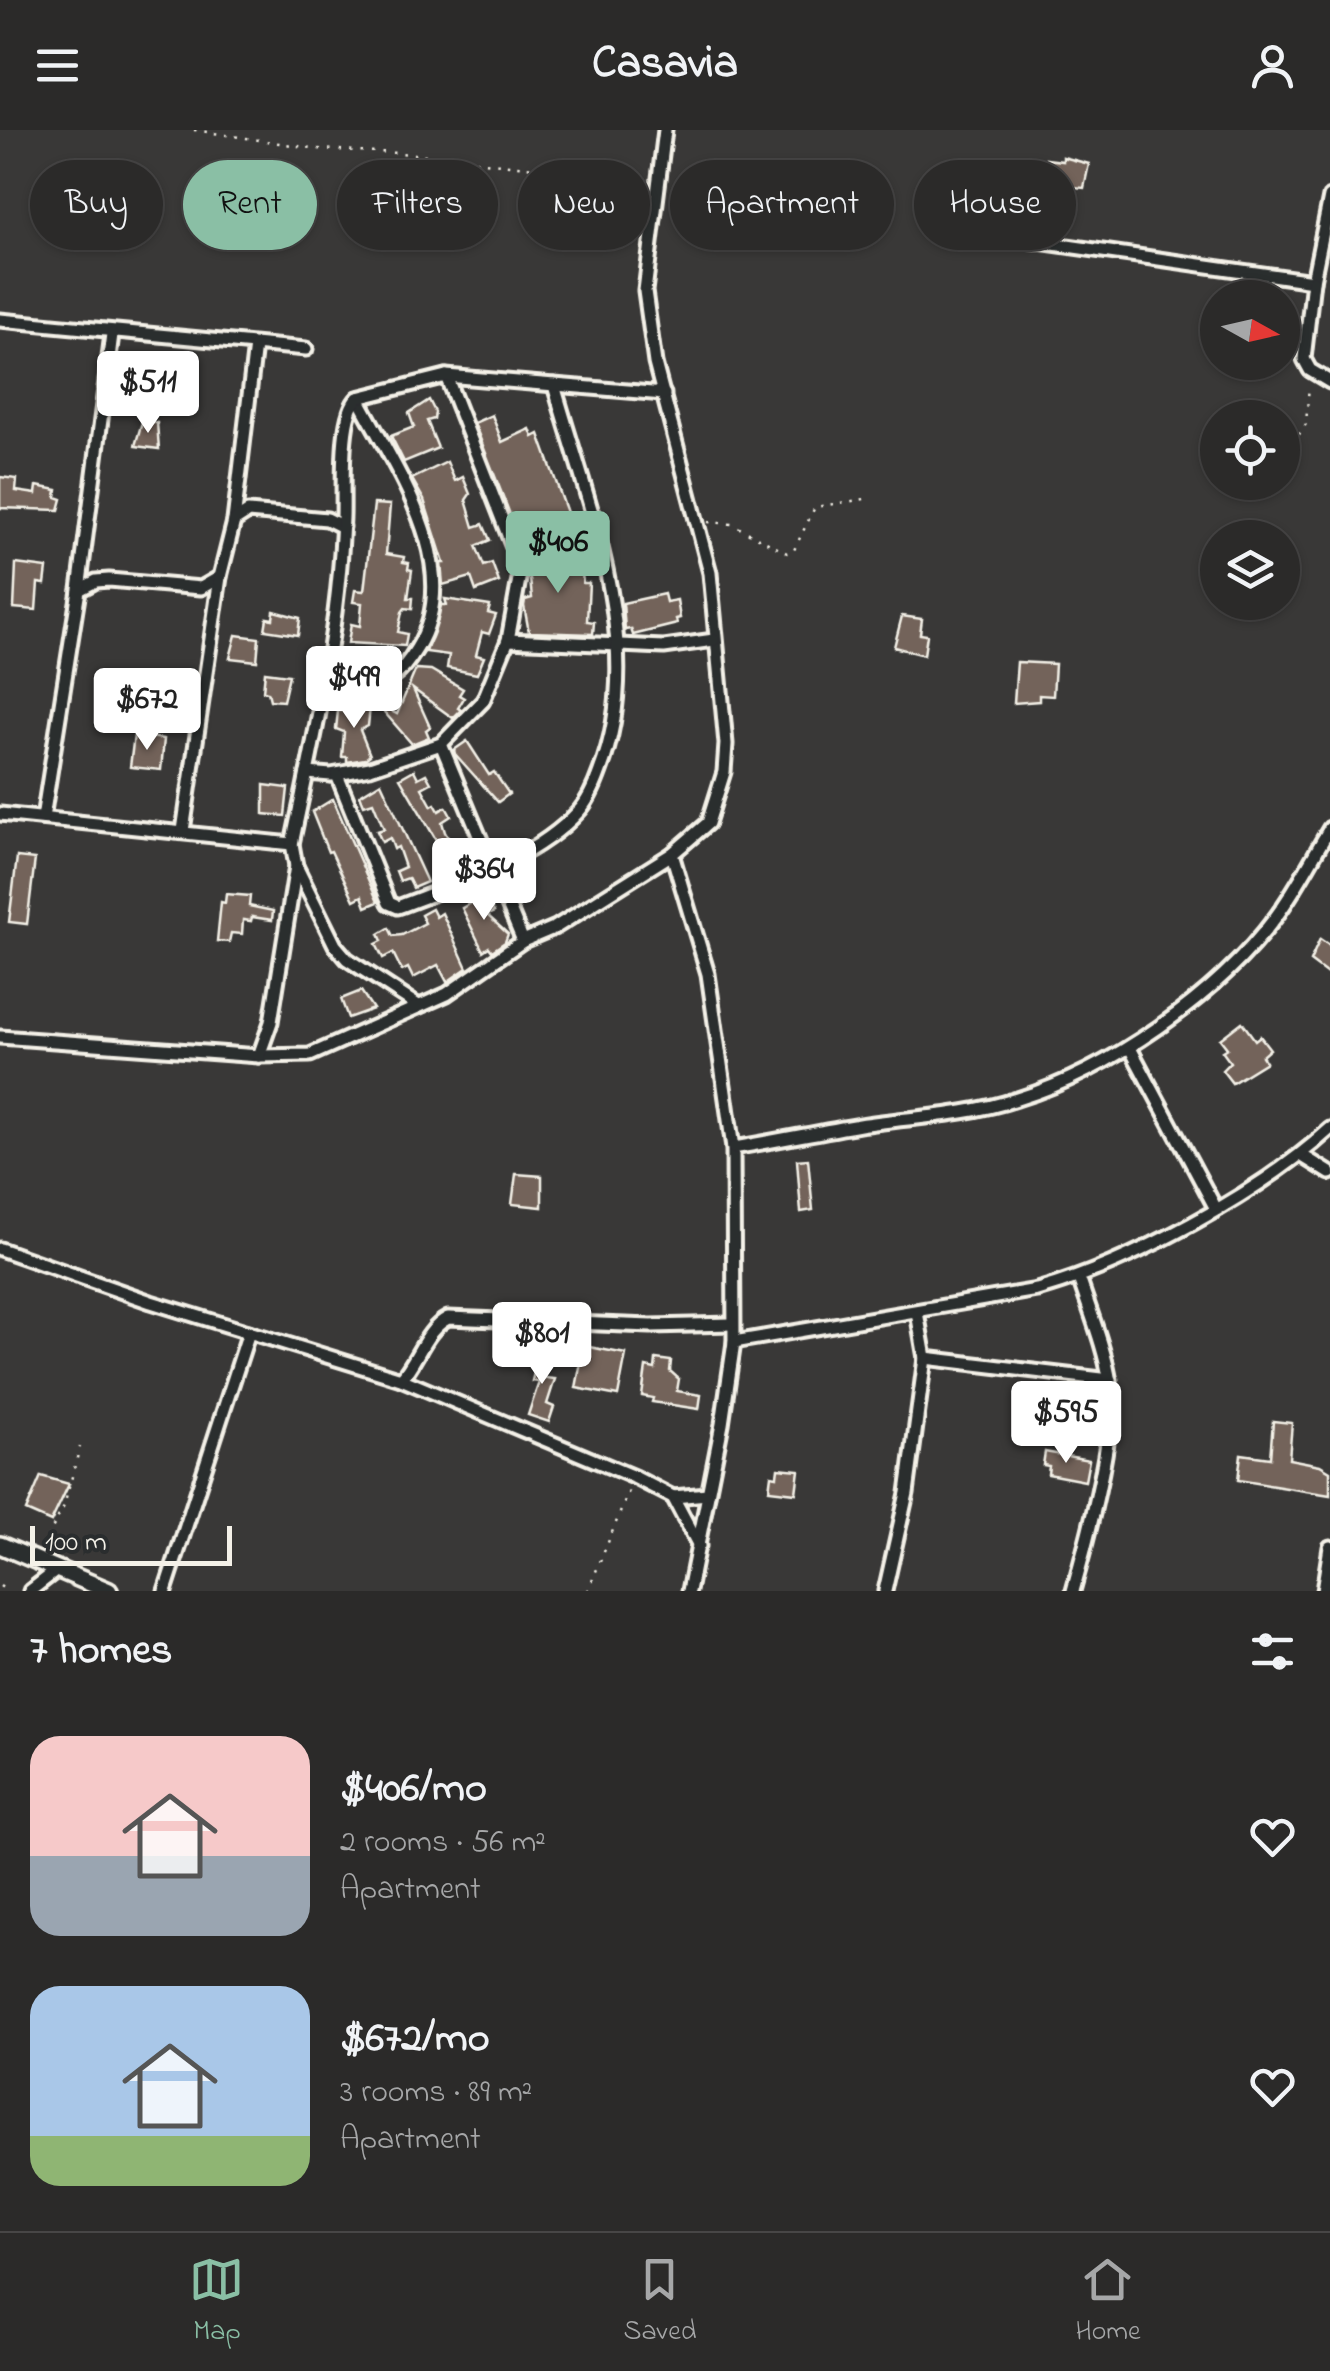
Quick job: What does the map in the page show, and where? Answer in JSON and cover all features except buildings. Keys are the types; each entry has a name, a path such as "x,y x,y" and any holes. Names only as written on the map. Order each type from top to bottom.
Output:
{"street":[{"path":"0,1036 259,1056 310,1054 447,994 523,940 556,927 672,854 708,822 724,772 726,744 712,587 664,394 645,291 664,130"},
{"path":"1330,196 1313,281 1304,359 1310,370 1330,382"},
{"path":"1076,247 1313,281"},
{"path":"0,320 112,334 306,349"},
{"path":"43,818 112,334"},
{"path":"183,831 220,577 234,521 255,345"},
{"path":"417,1005 347,959 336,945 296,866 292,844 325,691 343,526 350,408 358,398 446,376 664,394"},
{"path":"307,773 337,774 388,763 441,744 483,701 508,640 521,568 446,376"},
{"path":"337,774 393,906 492,870 568,821 588,798 616,725 618,646 593,525 554,385"},
{"path":"325,691 372,686 392,677 410,660 429,628 434,603 432,562 415,506 358,398"},
{"path":"234,521 248,512 327,519 343,526"},
{"path":"78,590 96,581 109,580 200,588 220,577"},
{"path":"508,640 664,647 714,640"},
{"path":"441,744 523,940"},
{"path":"0,814 292,844"},
{"path":"733,1148 862,1125 956,1114 1015,1100 1074,1078 1130,1048 1232,967 1275,918 1330,828"},
{"path":"672,854 708,974 733,1148 734,1342 689,1591"},
{"path":"259,1056 271,1022 296,866"},
{"path":"1130,1048 1216,1207"},
{"path":"734,1342 1037,1290 1079,1278 1140,1252 1216,1207 1301,1156 1330,1129"},
{"path":"1301,1156 1330,1173"},
{"path":"0,1249 400,1379 634,1477 673,1498 699,1546"},
{"path":"1074,1591 1088,1538 1110,1409 1110,1380 1079,1278"},
{"path":"886,1591 908,1493 924,1358 917,1312"},
{"path":"400,1379 416,1362 430,1332 448,1318 651,1326 732,1324"},
{"path":"165,1591 249,1332"},
{"path":"924,1358 1110,1380"},
{"path":"673,1498 708,1494"},
{"path":"0,1545 109,1591"},
{"path":"1324,1591 1330,1548"},
{"path":"30,1591 57,1570"}],"path":[{"path":"194,130 318,148 417,154 655,183"},
{"path":"1300,434 1304,429 1310,370"},
{"path":"697,524 732,524 782,553 790,553 814,507 864,499"},
{"path":"35,1561 64,1506 80,1447"},
{"path":"588,1591 634,1477"},
{"path":"0,1586 7,1591"}]}
